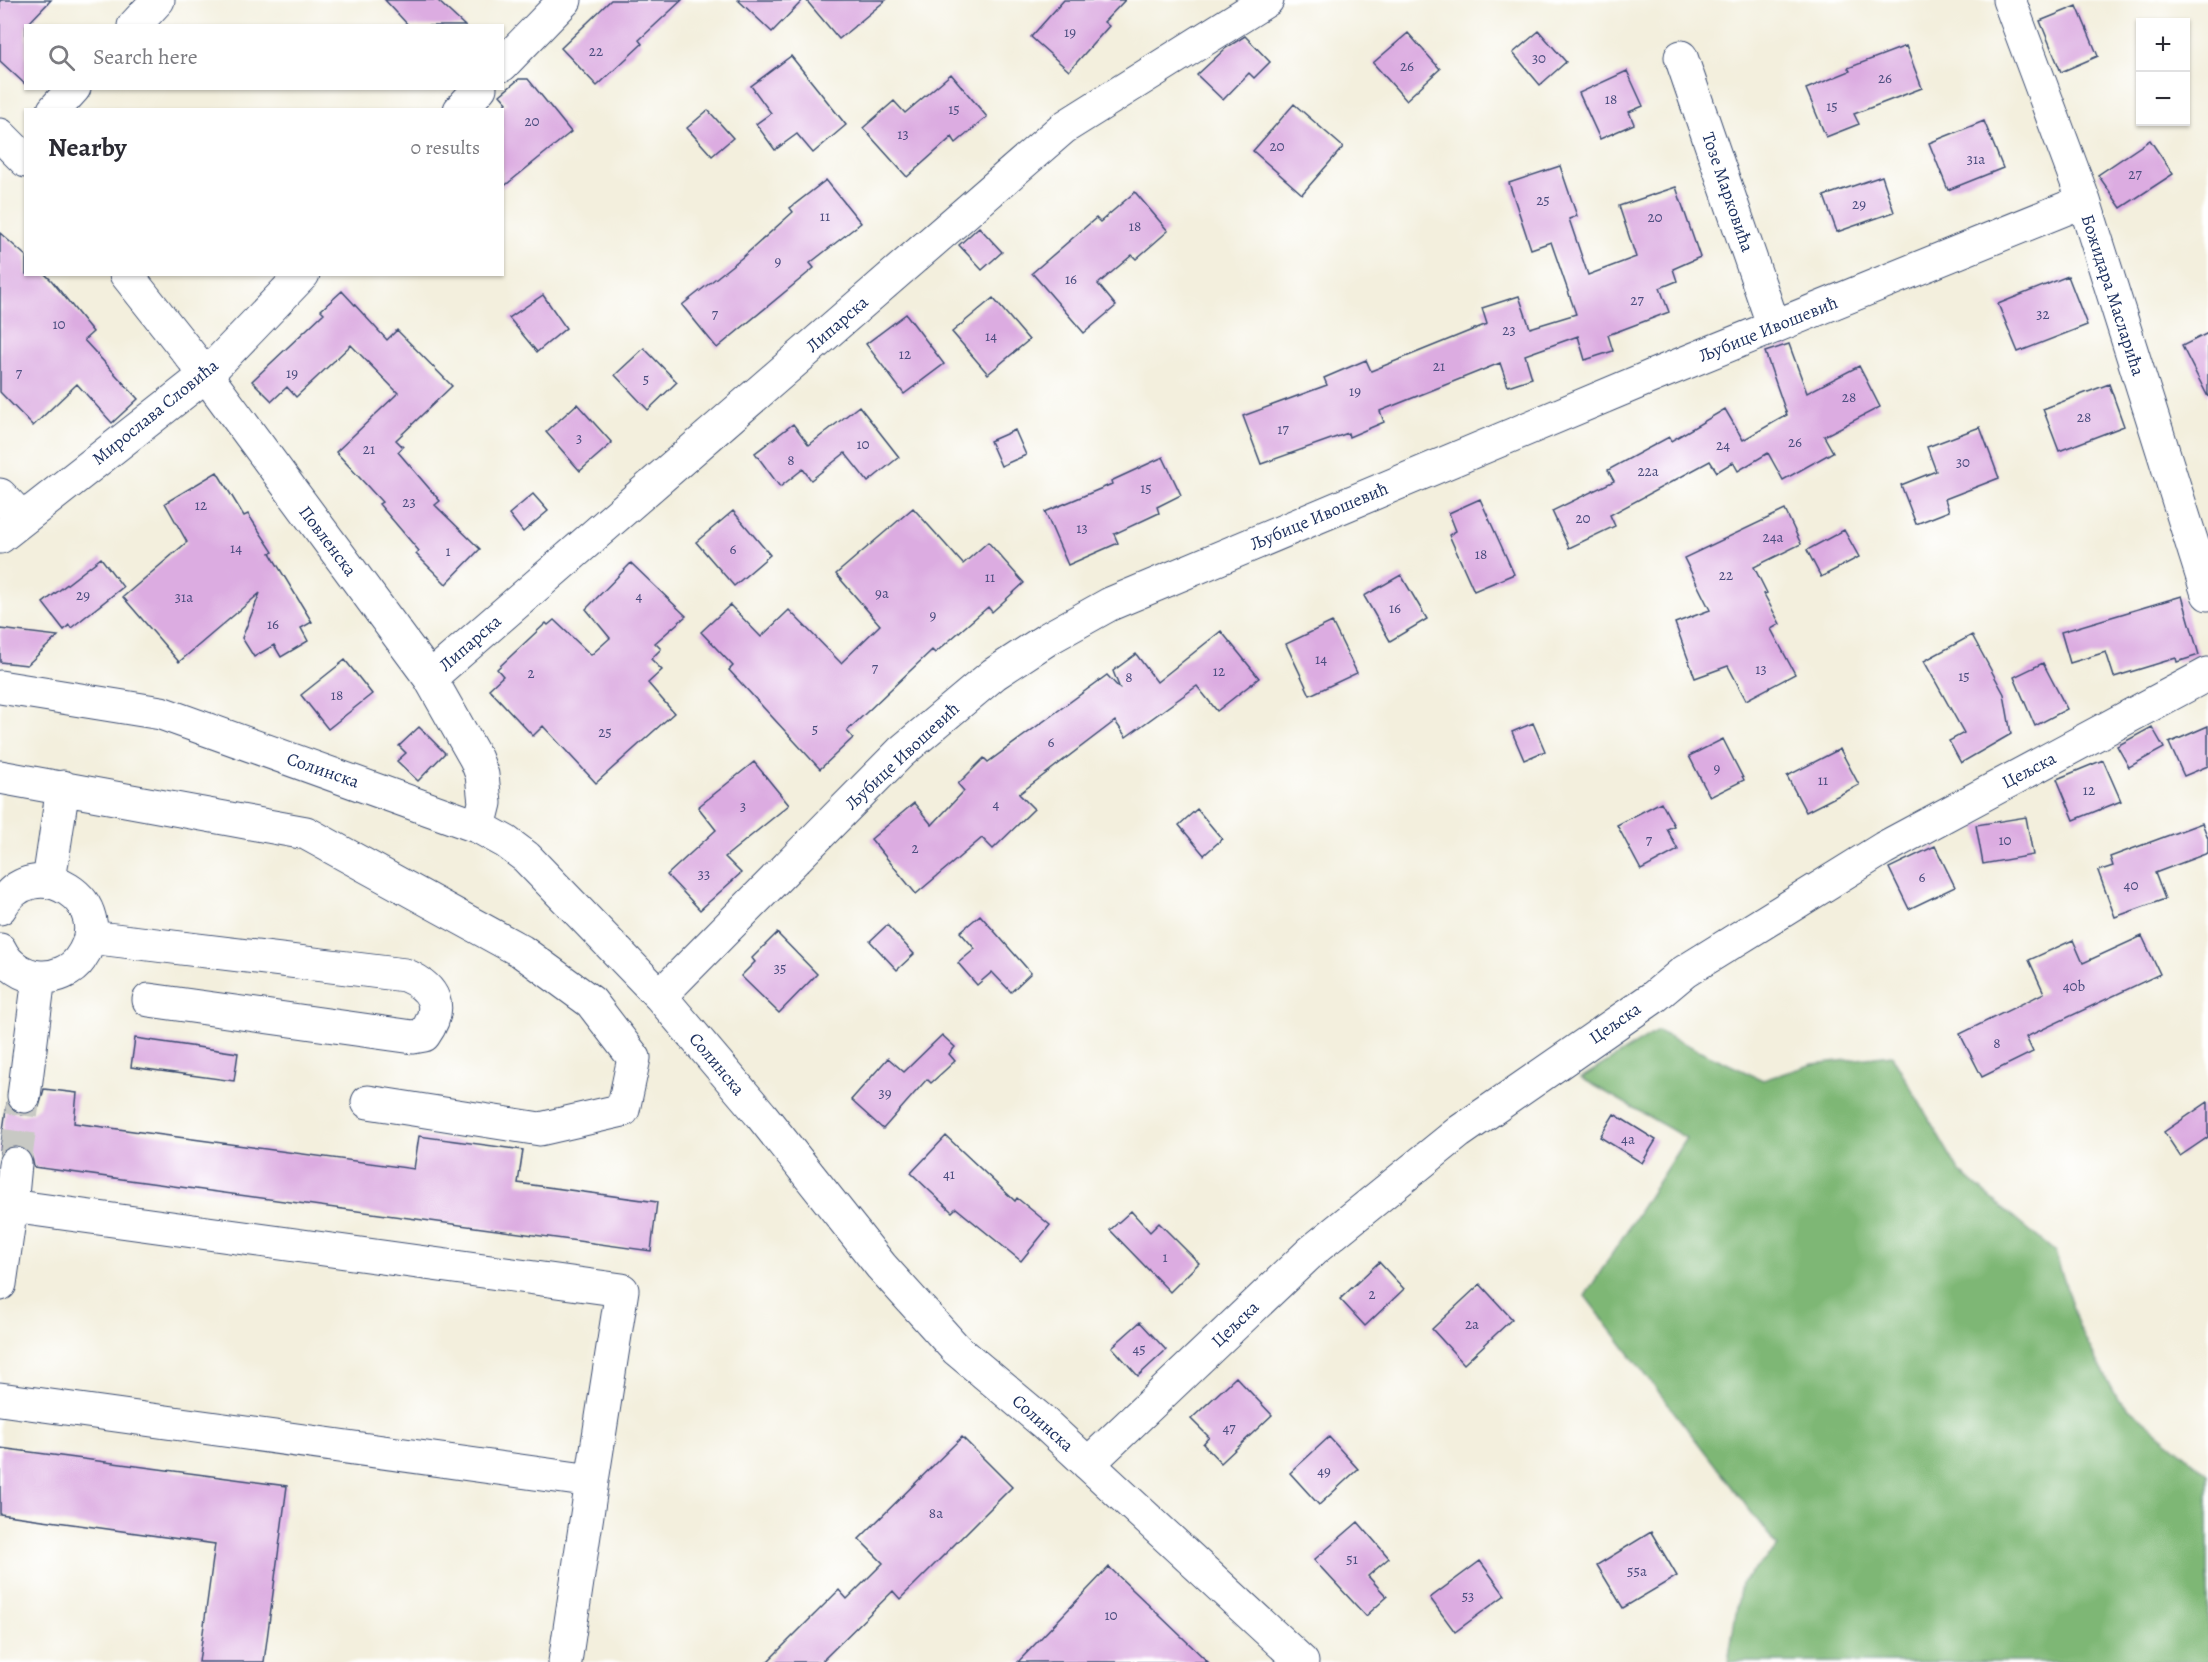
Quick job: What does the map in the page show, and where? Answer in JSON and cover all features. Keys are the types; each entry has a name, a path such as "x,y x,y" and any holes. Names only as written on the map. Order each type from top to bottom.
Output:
{"street":[{"path":"136,24 158,0"},
{"path":"504,63 565,0"},
{"name":"Липарска","path":"430,678 1063,128 1267,0"},
{"name":"Божидара Масларића","path":"2009,0 2084,201 2208,594"},
{"name":"Тозе Марковића","path":"1681,57 1774,327"},
{"path":"56,108 72,90"},
{"path":"462,108 478,90"},
{"name":"Љубице Ивошевић","path":"660,996 901,752 994,674 1049,638 1121,599 1774,327 2084,201"},
{"name":"Повленска","path":"128,276 206,375 430,678 476,759 482,775 484,802 479,826"},
{"name":"Мирослава Словића","path":"7,517 206,375 301,276"},
{"name":"Цељска","path":"1088,1464 1312,1251 1459,1132 1654,997 1683,972 1884,848 2208,674"},
{"name":"Солинска","path":"0,687 161,713 479,826 506,842 525,857 660,996 761,1115 881,1266 956,1349 1043,1422 1302,1662"},
{"path":"0,777 306,833 521,951 591,1002 634,1058 623,1110 540,1130 368,1102"},
{"path":"49,881 63,788"},
{"path":"0,909 5,899 17,888 33,882 49,881 64,886 77,896 86,909 91,923 86,951 72,967 53,976 39,977 24,974 12,966 0,950"},
{"path":"90,937 405,975 420,981 431,992 435,1010 432,1023 424,1035 413,1037 149,1000"},
{"path":"24,1096 39,977"},
{"path":"0,1284 15,1164"},
{"path":"11,1206 622,1290 565,1662"},
{"path":"0,1399 592,1481"}],"green space":[{"path":"1657,1031 1763,1080 1813,1064 1892,1055 1959,1171 2055,1252 2079,1327 2118,1399 2208,1474 2208,1662 1728,1662 1741,1583 1778,1547 1585,1296 1686,1138 1581,1078"}],"building":[{"path":"0,0 51,0 28,24 24,24 24,83 0,61"},
{"path":"385,0 437,0 463,24 407,24"},
{"path":"611,0 682,0 639,40 642,44 597,86 561,48"},
{"path":"738,0 803,0 772,32"},
{"path":"806,0 886,0 839,39"},
{"path":"1064,0 1125,0 1104,22 1109,26 1069,71 1031,37"},
{"path":"2077,6 2098,56 2061,72 2040,21"},
{"path":"1539,31 1566,62 1540,85 1513,53"},
{"path":"1408,33 1440,69 1406,100 1373,63"},
{"path":"1245,36 1270,62 1254,78 1249,73 1223,100 1197,75 1226,48"},
{"path":"1906,46 1922,88 1854,114 1859,124 1826,137 1806,89 1850,71 1848,68"},
{"path":"791,56 846,125 813,153 797,134 775,150 756,124 771,113 751,86"},
{"path":"1627,71 1643,106 1629,112 1634,124 1600,139 1579,93"},
{"path":"951,74 987,117 956,143 952,137 907,177 863,128 894,101 905,113"},
{"path":"519,79 528,79 571,132 504,186 504,108 502,107 507,103 500,95"},
{"path":"1294,104 1343,147 1302,194 1253,151"},
{"path":"708,110 733,138 712,156 687,128"},
{"path":"1984,121 2003,168 1948,190 1929,143"},
{"path":"2150,140 2173,174 2121,208 2098,175"},
{"path":"1560,166 1577,216 1569,219 1588,275 1636,257 1619,206 1676,187 1700,257 1673,269 1677,281 1660,288 1669,312 1608,335 1613,351 1585,360 1578,336 1525,355 1532,378 1508,386 1500,363 1380,411 1384,422 1349,437 1348,433 1261,464 1243,416 1327,385 1324,378 1366,360 1371,371 1487,324 1482,308 1519,296 1530,328 1576,314 1551,242 1531,249 1509,183"},
{"path":"1882,176 1894,212 1837,232 1824,196"},
{"path":"826,180 861,223 810,263 814,268 717,348 682,305 744,256 793,212 790,208"},
{"path":"1135,192 1168,231 1136,259 1132,255 1098,284 1116,306 1084,333 1032,273 1096,218 1100,222"},
{"path":"979,227 1002,252 982,270 959,245"},
{"path":"0,233 24,254 24,276 47,276 52,281 93,332 84,340 138,399 112,423 77,384 33,426 0,392"},
{"path":"2068,276 2087,325 2018,352 1998,304"},
{"path":"342,291 387,340 397,330 452,386 396,440 403,447 398,452 440,501 435,505 480,549 446,584 416,554 419,551 379,504 382,502 336,452 398,393 351,345 296,397 287,387 272,401 252,381 324,313 321,310"},
{"path":"543,295 566,328 537,352 509,318"},
{"path":"993,298 1029,340 988,374 952,332"},
{"path":"906,314 944,364 904,394 866,344"},
{"path":"2208,333 2208,397 2182,346"},
{"path":"1789,344 1807,393 1859,366 1880,407 1824,436 1833,452 1783,480 1768,453 1738,471 1733,462 1717,472 1710,461 1610,515 1615,526 1569,548 1552,511 1614,481 1608,470 1669,437 1671,441 1725,409 1743,440 1787,415 1765,352"},
{"path":"644,348 677,382 648,410 615,375"},
{"path":"2109,384 2124,426 2059,451 2043,409"},
{"path":"577,404 612,443 580,471 546,432"},
{"path":"859,406 899,457 868,482 845,453 811,480 803,469 780,487 755,453 793,424 809,445"},
{"path":"1980,427 1999,478 1945,499 1949,511 1916,524 1901,485 1936,471 1927,447"},
{"path":"1015,430 1026,455 1001,466 990,441"},
{"path":"1163,457 1181,495 1157,507 1159,513 1114,534 1118,543 1068,565 1045,512 1112,484 1111,481"},
{"path":"217,472 244,516 248,514 273,552 270,553 312,622 301,628 308,641 281,657 274,645 254,657 242,638 260,593 179,662 123,597 187,542 165,503"},
{"path":"533,494 548,511 523,532 509,514"},
{"path":"1480,499 1514,574 1474,591 1449,535 1456,531 1449,513"},
{"path":"913,508 963,564 988,542 1024,583 992,612 988,607 935,653 932,650 847,731 853,738 820,769 729,670 733,666 701,632 730,605 761,637 789,610 841,663 880,625 836,574"},
{"path":"1785,510 1801,544 1754,567 1767,593 1764,594 1780,624 1771,629 1795,674 1746,700 1728,666 1695,678 1675,623 1710,610 1684,558"},
{"path":"733,511 770,555 734,586 696,542"},
{"path":"1844,530 1859,557 1821,577 1807,550"},
{"path":"101,558 123,587 71,628 69,625 64,630 43,603"},
{"path":"631,563 686,616 655,643 661,649 651,659 662,670 648,683 674,713 596,783 543,726 533,736 489,689 503,676 497,669 546,623 548,625 554,620 591,655 610,638 586,609"},
{"path":"1401,575 1427,619 1390,641 1364,596"},
{"path":"2182,596 2199,655 2177,662 2176,658 2114,677 2106,652 2070,663 2061,632"},
{"path":"1332,622 1357,673 1310,695 1286,644"},
{"path":"0,629 58,636 27,665 0,662"},
{"path":"1221,631 1259,678 1217,711 1197,686 1126,737 1115,721 1019,794 1034,809 993,849 982,838 916,894 871,839 914,803 932,825 964,791 958,784 984,758 988,762 1107,675 1120,689 1113,671 1136,654 1157,682"},
{"path":"1972,635 2004,694 2011,734 1961,763 1949,741 1964,733 1924,661"},
{"path":"345,660 372,694 328,729 301,695"},
{"path":"2043,663 2067,709 2035,726 2014,677"},
{"path":"1533,723 1545,751 1524,760 1512,732"},
{"path":"2208,726 2208,766 2184,776 2169,743"},
{"path":"419,727 445,753 418,781 397,761 406,753 399,746"},
{"path":"2152,727 2164,748 2129,767 2117,746"},
{"path":"1723,739 1744,780 1710,797 1689,756"},
{"path":"1840,749 1859,785 1806,812 1787,776"},
{"path":"2103,760 2121,801 2074,820 2057,779"},
{"path":"754,762 789,805 725,857 741,873 700,910 667,875 716,830 698,807"},
{"path":"1661,802 1674,826 1667,829 1678,850 1641,870 1617,825"},
{"path":"1197,809 1222,839 1204,855 1179,825"},
{"path":"2026,817 2033,855 1983,864 1976,825"},
{"path":"2202,823 2208,838 2208,853 2155,873 2165,899 2115,917 2098,871 2113,866 2110,857"},
{"path":"1935,846 1955,887 1909,909 1889,868"},
{"path":"980,915 1031,973 1011,992 992,972 977,985 958,963 975,949 960,932"},
{"path":"887,925 914,954 897,970 870,941"},
{"path":"777,933 817,974 779,1013 741,976 755,962 752,958"},
{"path":"2142,936 2160,974 2026,1037 2033,1052 1982,1077 1960,1034 2044,993 2029,960 2073,940 2083,963"},
{"path":"942,1035 955,1047 949,1054 955,1061 931,1083 927,1079 883,1129 851,1100 888,1058 904,1072"},
{"path":"135,1038 238,1053 234,1081 131,1067"},
{"path":"44,1089 77,1093 74,1123 414,1169 419,1136 523,1150 518,1183 657,1202 651,1251 34,1167 32,1157 25,1148 16,1145 7,1147 0,1153 0,1150 7,1103 13,1111 22,1115 31,1113 39,1107"},
{"path":"2208,1102 2208,1137 2180,1156 2164,1132"},
{"path":"1614,1114 1656,1140 1642,1163 1600,1137"},
{"path":"946,1136 1015,1201 1017,1198 1050,1225 1021,1261 956,1208 952,1212 911,1173"},
{"path":"1131,1211 1150,1232 1159,1223 1199,1263 1170,1292 1110,1230"},
{"path":"1379,1262 1404,1289 1365,1326 1340,1299"},
{"path":"1480,1284 1512,1319 1464,1364 1432,1329"},
{"path":"1140,1322 1166,1350 1138,1376 1112,1347"},
{"path":"1236,1377 1272,1415 1221,1463 1203,1444 1209,1437 1191,1419"},
{"path":"962,1437 1012,1487 900,1599 893,1591 821,1662 767,1662 839,1590 847,1599 883,1563 859,1539"},
{"path":"1329,1437 1358,1469 1319,1505 1290,1473"},
{"path":"0,1448 287,1486 264,1662 199,1662 215,1544 0,1514"},
{"path":"1358,1522 1389,1558 1368,1576 1387,1597 1366,1616 1314,1560"},
{"path":"1651,1532 1677,1576 1623,1608 1597,1565"},
{"path":"1480,1561 1505,1595 1455,1632 1430,1598"},
{"path":"1109,1567 1208,1662 1018,1662"}],"tunnel":[{"path":"15,1164 24,1096"}]}
